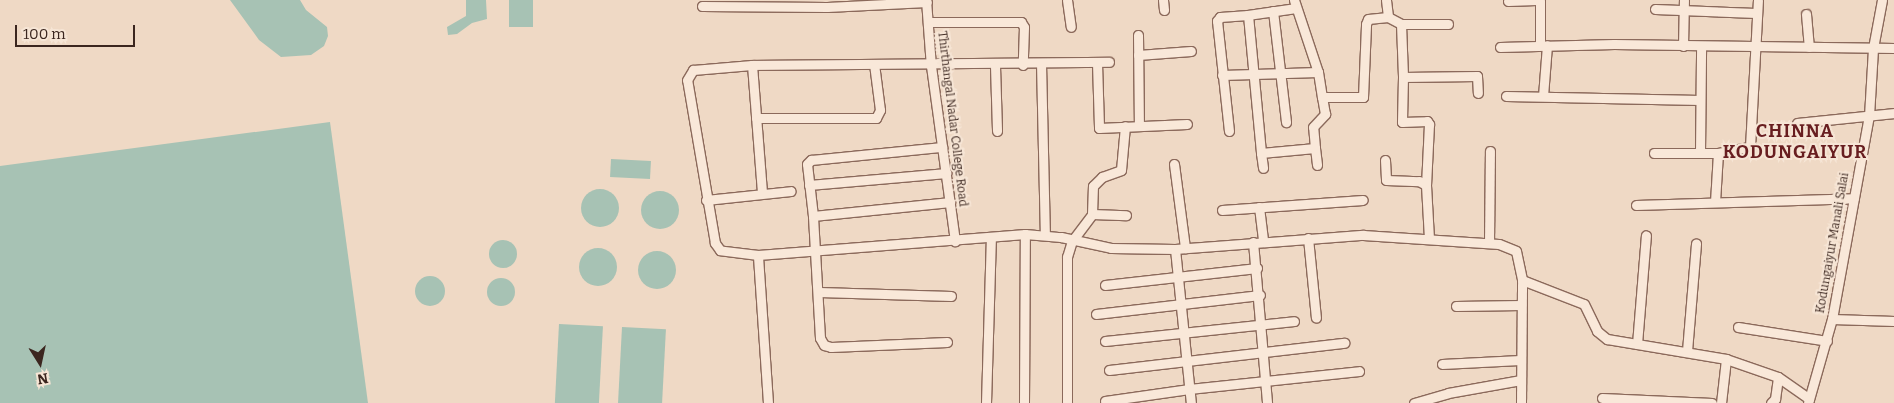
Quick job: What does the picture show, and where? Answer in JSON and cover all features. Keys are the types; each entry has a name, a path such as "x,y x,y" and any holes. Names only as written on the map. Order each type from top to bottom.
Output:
{"street":[{"path":"1067,0 1071,27"},
{"path":"1163,0 1164,10"},
{"path":"1386,0 1388,17"},
{"path":"1508,1 1536,0"},
{"path":"1540,0 1543,45 1543,96"},
{"path":"1654,153 1718,153 1750,147 1758,0"},
{"name":"Kodungaiyur Manali Salai","path":"1808,401 1832,319 1869,116 1873,48 1882,0"},
{"path":"702,6 926,1"},
{"name":"Thirthangal Nadar College Road","path":"926,1 931,66 955,241"},
{"path":"1229,131 1217,21 1220,17 1273,11 1295,4 1318,72 1325,114 1313,127 1317,165"},
{"path":"1683,46 1684,5"},
{"path":"1655,9 1684,5 1756,13"},
{"path":"1273,11 1282,74 1286,122"},
{"path":"1806,14 1809,47"},
{"path":"1248,15 1251,75 1263,168"},
{"path":"1322,97 1363,97 1366,24 1368,19 1388,17 1401,24 1448,24"},
{"path":"928,22 1021,22 1024,27 1023,65"},
{"path":"1401,24 1402,122 1427,121 1429,124 1426,185 1429,238"},
{"path":"1138,35 1139,125"},
{"path":"1500,47 1543,45 1683,46 1701,48 1894,48"},
{"path":"1700,152 1701,48"},
{"path":"1138,55 1192,51"},
{"path":"1097,62 1099,128 1187,124"},
{"path":"1109,62 996,66 874,64 752,65 697,68 687,76 706,200 716,247 758,255 1025,234 1045,234 1111,248 1180,249 1263,241 1363,235 1489,243 1516,251 1522,280 1521,403"},
{"path":"1041,63 1045,234"},
{"path":"756,118 876,118 880,110 874,64"},
{"path":"752,65 762,193"},
{"path":"996,66 997,130"},
{"path":"1222,75 1318,72"},
{"path":"1403,77 1477,76 1478,93"},
{"path":"1506,96 1700,100"},
{"path":"1797,123 1894,113"},
{"path":"1067,403 1067,257 1072,241 1092,214 1093,186 1102,177 1121,170 1125,126"},
{"path":"942,147 814,159 808,164 819,292 820,338 827,346 948,342"},
{"path":"1261,153 1315,148"},
{"path":"1489,243 1490,151"},
{"path":"1715,202 1718,153"},
{"path":"1385,160 1386,180 1418,181 1426,185"},
{"path":"1174,164 1180,249 1178,275 1180,306 1191,403"},
{"path":"809,185 946,172"},
{"path":"706,200 792,191"},
{"path":"1636,205 1854,198"},
{"path":"1222,210 1363,200"},
{"path":"813,216 950,202"},
{"path":"1259,206 1263,241"},
{"path":"1092,214 1126,215"},
{"path":"1024,403 1025,234"},
{"path":"1637,344 1646,234"},
{"path":"986,403 991,237"},
{"path":"1308,238 1316,318"},
{"path":"1253,242 1260,295 1267,403"},
{"path":"1687,351 1696,244"},
{"path":"758,255 768,403"},
{"path":"1105,285 1178,275 1257,268"},
{"path":"1522,280 1584,304 1597,331 1607,340 1687,351 1726,359 1778,377 1808,401"},
{"path":"819,292 951,296"},
{"path":"1096,314 1180,306 1260,295"},
{"path":"1456,306 1521,305"},
{"path":"1832,319 1894,321"},
{"path":"1106,341 1262,322 1294,321"},
{"path":"1738,327 1827,341"},
{"path":"1109,370 1344,343"},
{"path":"1722,403 1726,359"},
{"path":"1442,364 1520,360"},
{"path":"1105,401 1189,388 1359,371"},
{"path":"1771,403 1775,399 1778,377"},
{"path":"1414,403 1448,393 1521,380"},
{"path":"1602,398 1712,403"}],"shaded area":[{"path":"230,0 300,0 306,10 327,27 328,36 324,46 311,55 281,57 259,40"},
{"path":"466,0 486,0 487,19 472,23 457,34 448,35 447,27 466,16"},
{"path":"509,0 533,0 533,27 509,27"},
{"path":"330,122 368,403 0,403 0,166"},
{"path":"611,159 651,161 650,179 610,177"},
{"path":"600,189 613,195 619,208 613,221 600,227 587,221 581,208 587,195"},
{"path":"660,191 667,192 673,197 678,203 678,217 673,223 667,228 660,229 653,228 647,223 642,217 641,210 642,203 647,197 653,192"},
{"path":"503,240 513,244 517,254 513,264 503,268 493,264 489,254 493,244"},
{"path":"598,248 605,249 611,254 616,260 616,274 611,280 605,285 598,286 591,285 585,280 580,274 579,267 580,260 585,254 591,249"},
{"path":"657,251 670,257 676,270 670,283 657,289 644,283 638,270 644,257"},
{"path":"430,276 441,280 445,291 441,302 430,306 419,302 415,291 419,280"},
{"path":"501,278 511,282 515,292 511,302 501,306 491,302 487,292 491,282"},
{"path":"559,324 603,326 599,403 555,403"},
{"path":"622,327 666,329 662,403 618,403"}],"district":[{"name":"CHINNA KODUNGAIYUR","path":"1795,142"}]}
